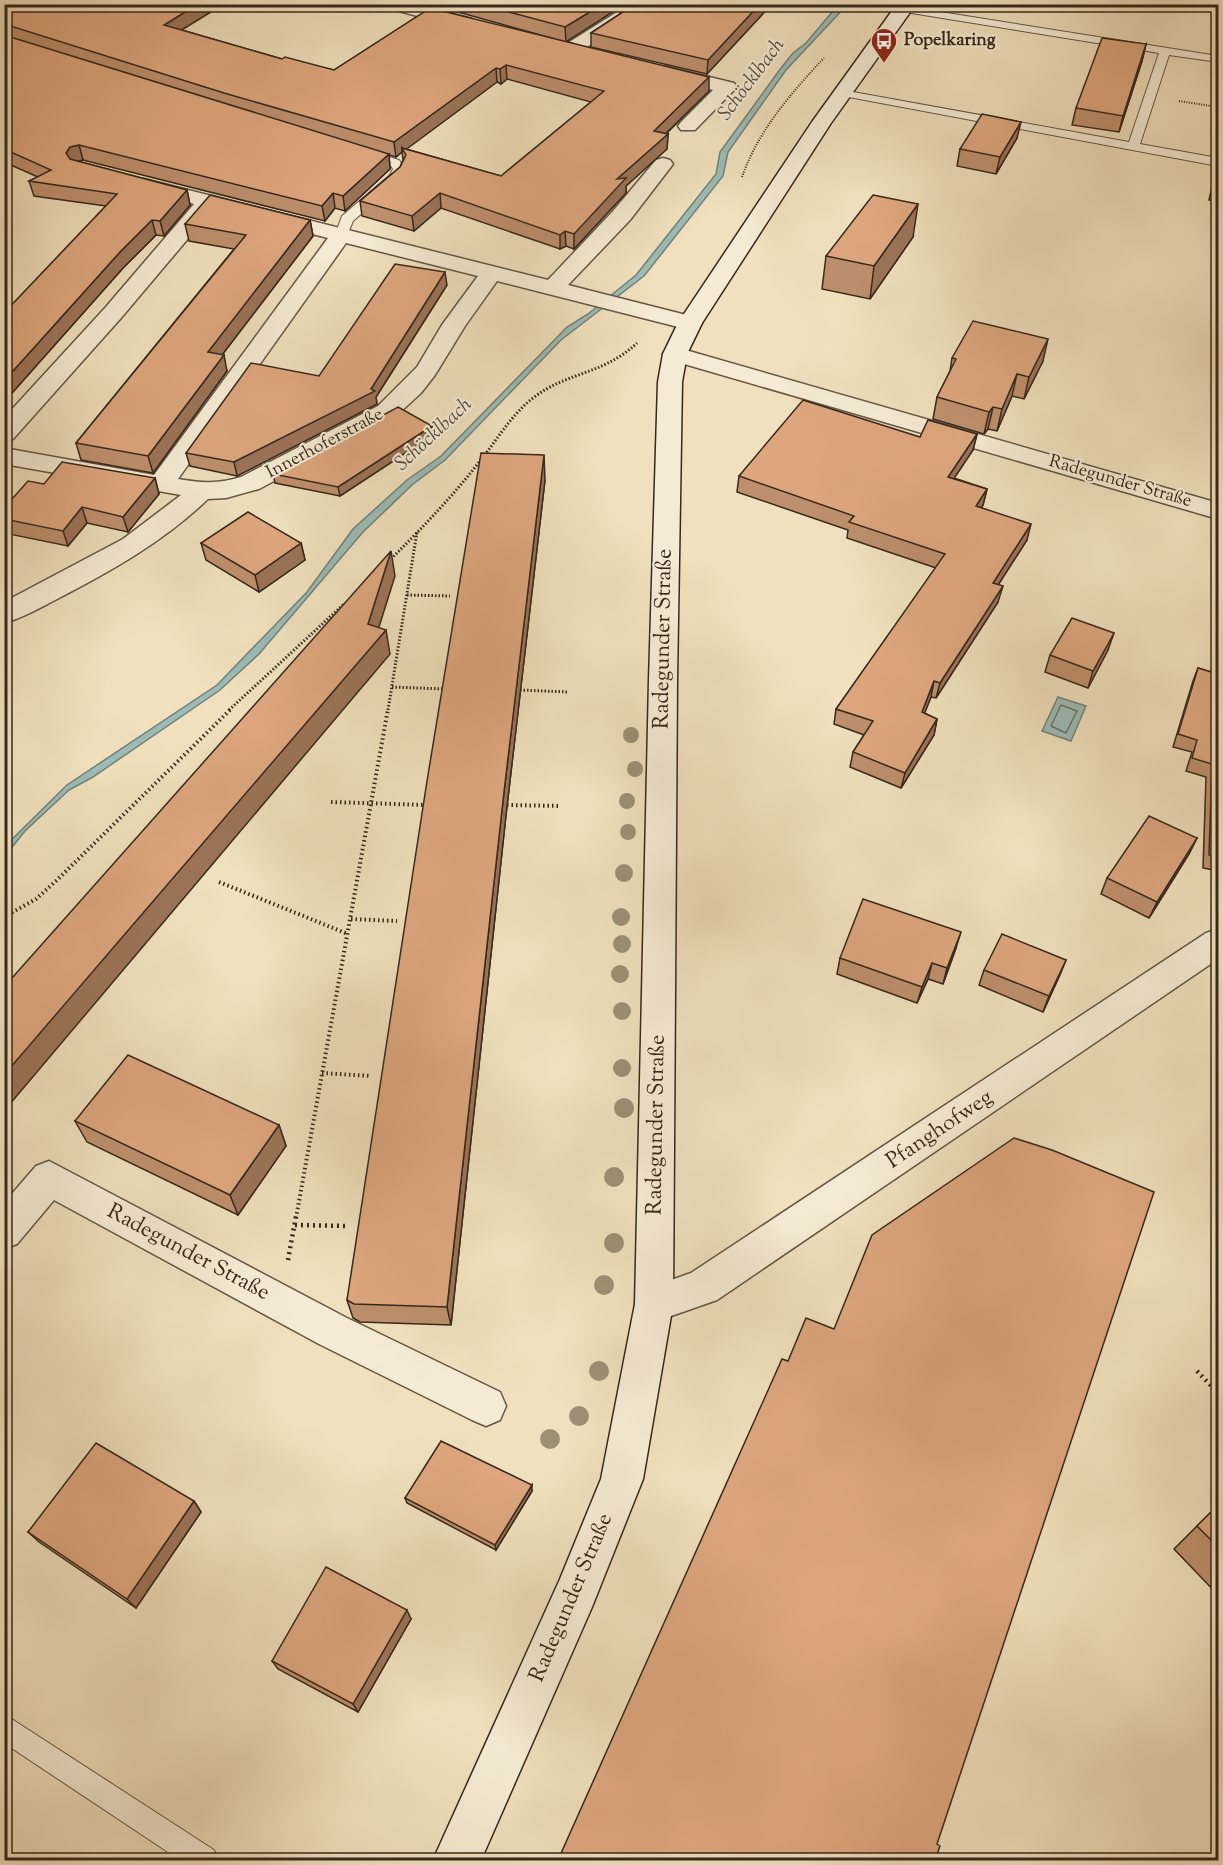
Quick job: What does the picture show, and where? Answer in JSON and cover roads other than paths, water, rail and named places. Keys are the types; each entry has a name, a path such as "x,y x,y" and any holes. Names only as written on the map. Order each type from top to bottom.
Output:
{"street":[{"path":"394,4 482,27"},
{"path":"569,50 644,4"},
{"name":"Radegunder Straße","path":"457,1860 577,1592 622,1479 654,1304 663,658 670,382 675,331 905,7"},
{"path":"514,36 592,55"},
{"path":"648,69 727,87 687,126"},
{"path":"552,289 622,215 663,164"},
{"path":"122,179 634,309 675,331"},
{"path":"4,434 113,313 208,201"},
{"path":"160,485 341,235"},
{"name":"Innerhoferstraße","path":"4,456 201,491 226,490 250,483 387,411 427,370 454,325 491,274"},
{"name":"Radegunder Straße","path":"675,331 1218,511"},
{"path":"4,614 137,545 182,510 201,491"},
{"name":"Pfanghofweg","path":"654,1304 703,1287 1218,942"},
{"name":"Radegunder Straße","path":"4,1232 49,1178 281,1302 486,1406"}],"lane":[{"path":"905,7 1218,59"},
{"path":"1133,147 1165,51"},
{"path":"842,93 1218,162"},
{"path":"341,235 347,219 396,177 399,169 395,163 352,150"},
{"path":"4,1727 204,1860"}],"water":[{"name":"Schöcklbach","path":"838,5 847,5 786,70 728,152 723,176 644,276 561,340 445,460 412,485 363,532 259,654 220,690 93,777 69,790 25,831 5,856 5,846 67,785 217,685 307,592 353,529 407,480 441,456 567,327 588,314 636,275 716,174 720,152 781,68"},
{"path":"1058,697 1086,706 1071,741 1042,731"}],"place":[{"name":"Popelkaring","path":"884,64"}]}
